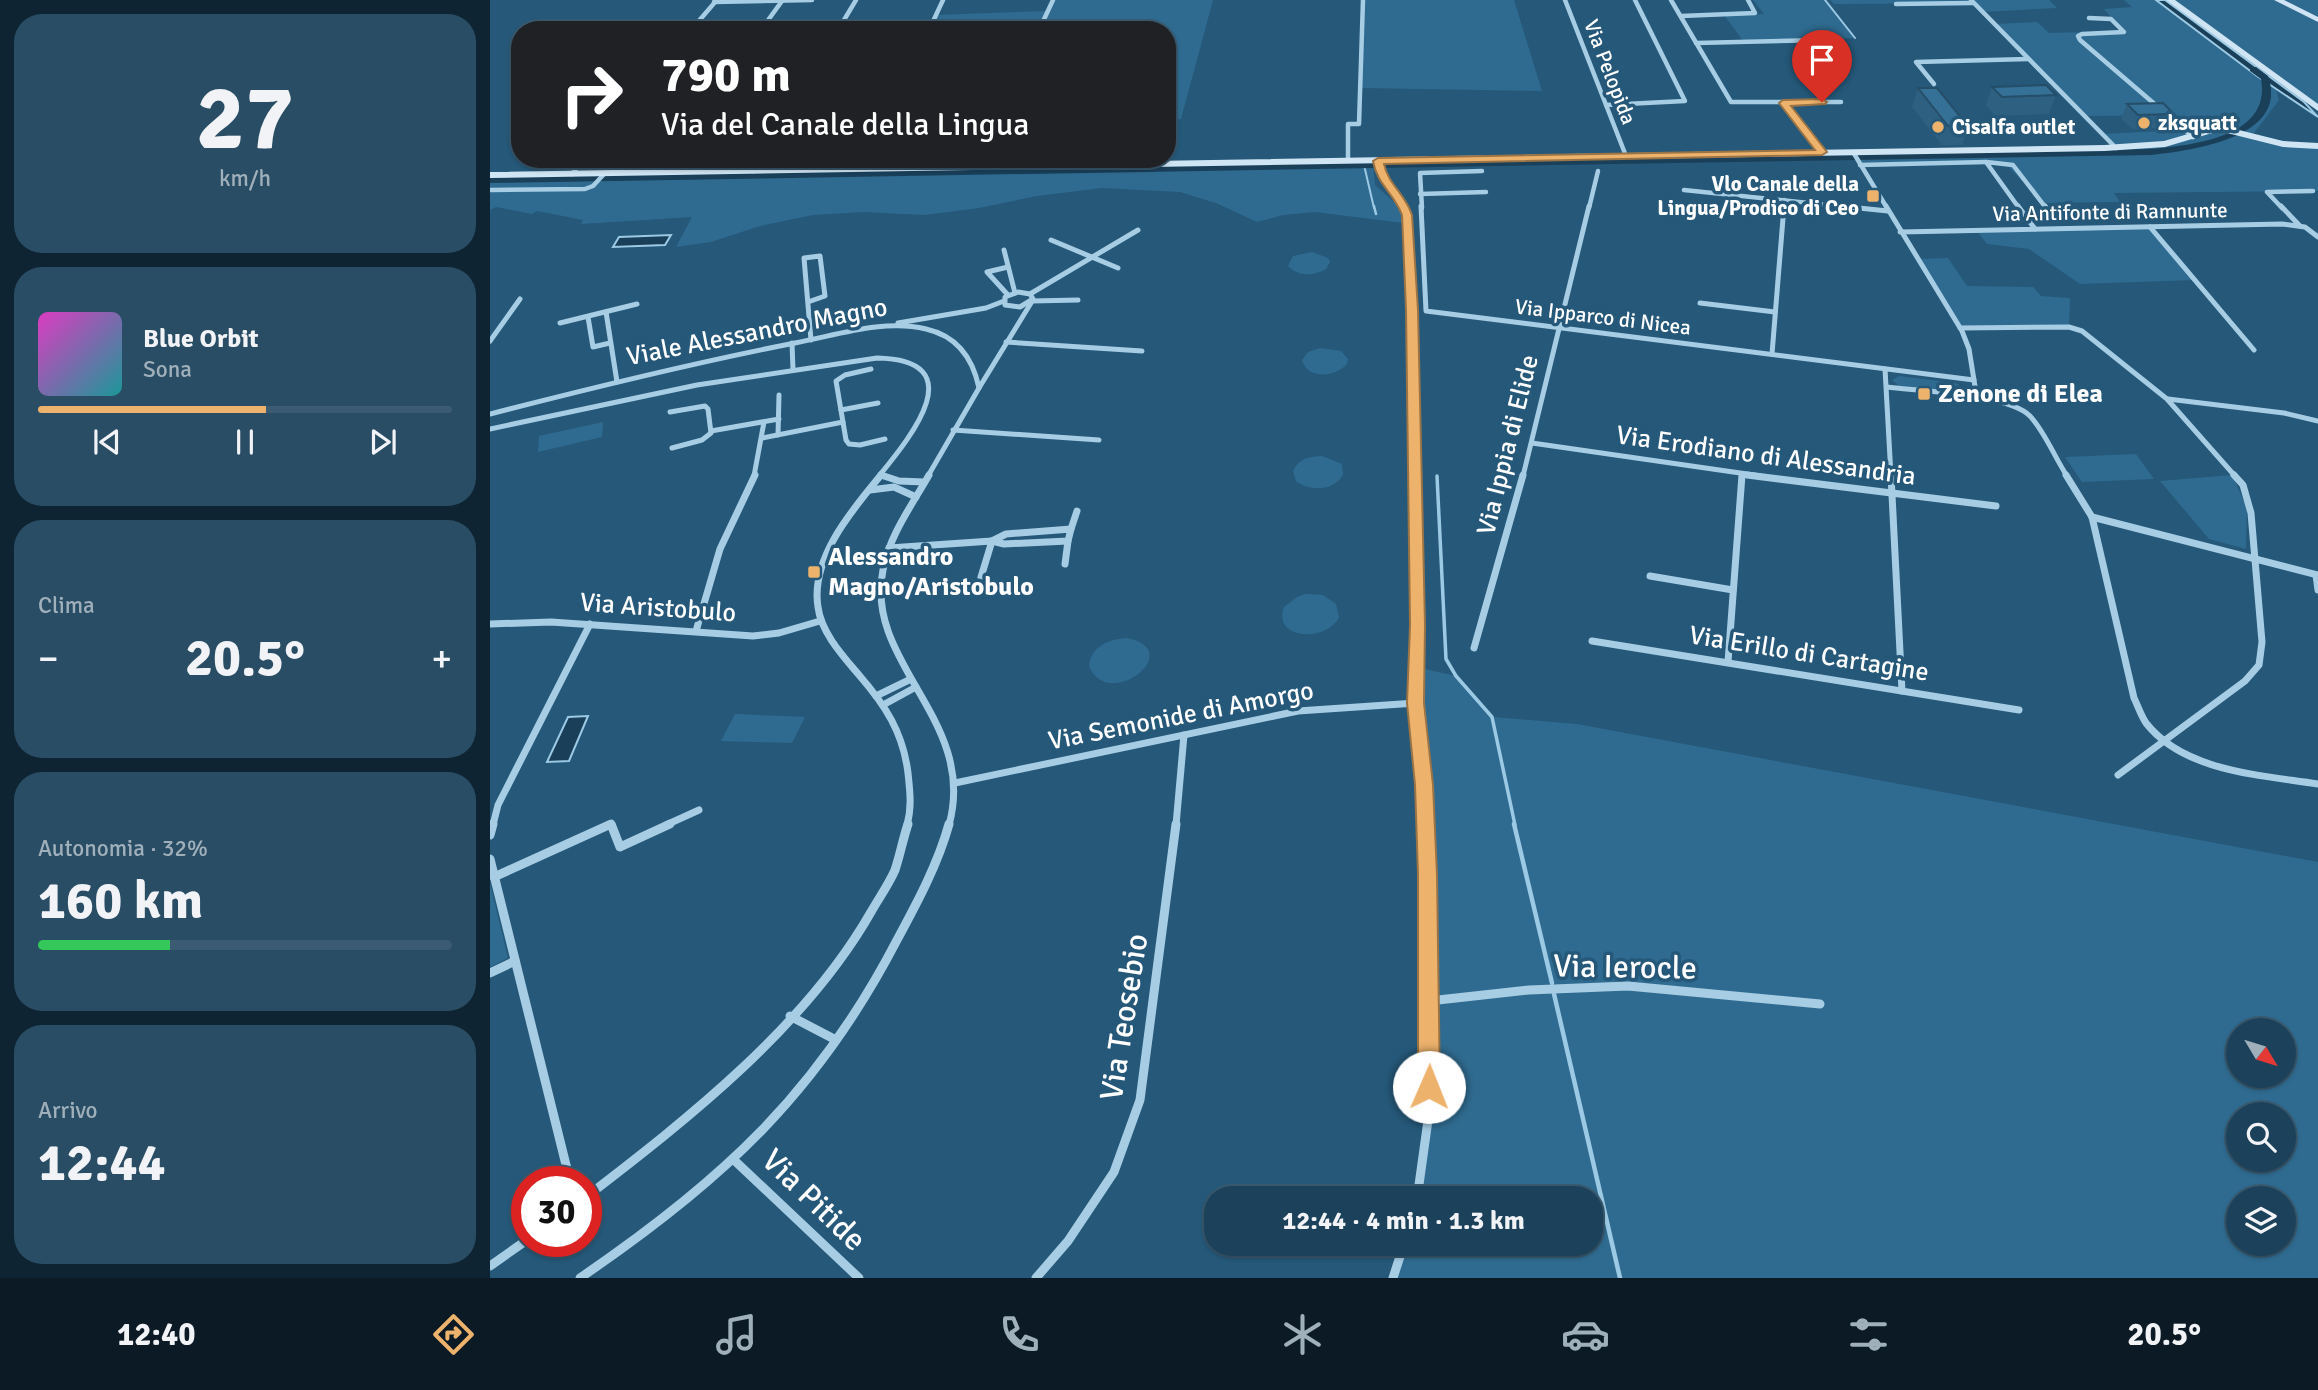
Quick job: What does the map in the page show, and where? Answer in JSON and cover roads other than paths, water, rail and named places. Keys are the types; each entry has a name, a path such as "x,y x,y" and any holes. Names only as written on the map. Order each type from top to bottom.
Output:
{"street":[{"path":"767,21 782,0"},
{"path":"698,21 715,1 812,0"},
{"path":"843,21 856,0"},
{"path":"933,21 943,0"},
{"path":"1043,21 1053,0"},
{"path":"1348,161 1348,124 1359,124 1363,0"},
{"name":"Via Pelopida","path":"1565,0 1626,156"},
{"path":"1606,105 1685,101 1635,0"},
{"path":"1671,0 1730,101 1738,104 1841,102"},
{"path":"1681,16 1755,13 1748,0"},
{"path":"2170,0 2318,108"},
{"path":"2278,0 2318,20"},
{"path":"1896,4 1972,1 2116,148"},
{"path":"2089,18 2111,19 2124,32 2082,34 2078,36 2080,40 2193,136"},
{"path":"1696,43 1822,40"},
{"path":"1934,84 1916,62 2028,59"},
{"path":"1783,103 1822,152"},
{"path":"1856,158 2116,148 2165,144 2225,128 2283,144 2318,148"},
{"path":"1176,162 1348,161 1379,165 1822,152 1856,158 1986,162 2013,165 2051,214 2046,219 2029,219"},
{"path":"1856,158 1960,328 1969,349 1977,399"},
{"path":"1986,162 2035,229"},
{"path":"1379,165 1382,178 1402,201 1406,212 1412,310 1418,625 1416,703 1424,785 1429,1002 1429,1113 1419,1186"},
{"path":"572,174 577,168"},
{"path":"659,172 662,168"},
{"path":"490,175 883,168"},
{"name":"Via Ippia di Elide","path":"1474,648 1532,443 1598,170"},
{"path":"1426,311 1420,173 1482,171"},
{"path":"490,190 578,190 596,183 604,175"},
{"path":"1684,190 1888,211"},
{"path":"2300,226 2267,192 2313,191"},
{"path":"1420,194 1486,192"},
{"path":"1772,354 1784,200"},
{"name":"Via Antifonte di Ramnunte","path":"1900,232 2279,224 2300,226 2318,237"},
{"path":"2150,227 2254,350"},
{"path":"1008,267 987,272 1006,298 1006,305 1016,307 1138,230"},
{"path":"1051,240 1118,268"},
{"path":"1004,250 1015,293"},
{"path":"808,302 824,296 820,256 804,258 811,340"},
{"path":"880,326 986,308 1015,293 1031,299 1078,300"},
{"path":"490,341 520,299"},
{"path":"580,1278 695,1193 734,1160 776,1116 836,1040 887,961 926,882 950,821 955,783 944,740 888,631 882,604 881,582 889,548 916,497 1031,299"},
{"path":"1700,303 1776,312"},
{"path":"560,323 637,304"},
{"name":"Via Ipparco di Nicea","path":"1412,310 1974,380"},
{"path":"607,312 617,382"},
{"path":"588,317 593,347 610,343"},
{"name":"Viale Alessandro Magno","path":"490,414 617,382 880,326 921,328 954,341 971,360 979,388"},
{"path":"1960,328 2079,329 2167,399 2245,488 2251,513 2262,642 2259,666 2245,681 2118,775"},
{"path":"1006,342 1142,351"},
{"path":"792,343 793,370"},
{"name":"Viale Alessandro Magno","path":"490,429 677,389 793,370 886,357 908,362 920,369 928,389 925,413 844,527 822,571 817,592 820,621"},
{"path":"871,369 845,374 838,379 846,440 852,445 885,439"},
{"path":"1885,369 1902,691"},
{"path":"1887,387 2011,405 2031,417 2092,517 2135,703 2145,723 2162,741 2196,758 2233,769 2318,784"},
{"path":"778,435 779,395"},
{"path":"2167,399 2284,413 2318,421"},
{"path":"841,410 878,403"},
{"path":"523,406 525,421"},
{"path":"670,412 705,406 708,409 711,431"},
{"path":"672,448 705,439 711,431 779,419"},
{"path":"696,631 720,548 756,473 764,422"},
{"path":"762,438 843,422"},
{"path":"953,430 1099,440"},
{"name":"Via Erodiano di Alessandria","path":"1532,443 1742,474 1996,506"},
{"path":"1728,662 1742,474"},
{"path":"881,475 899,481 925,482"},
{"path":"869,491 895,487 916,497"},
{"path":"1065,564 1068,541 1077,511"},
{"path":"2092,517 2317,575 2318,590"},
{"path":"981,577 992,541 1006,534 1071,529"},
{"path":"889,548 992,541 1004,544 1068,541"},
{"path":"1650,576 1733,590"},
{"path":"602,1184 690,1115 790,1016 868,921 890,885 902,851 912,808 911,776 902,743 883,705 820,621"},
{"name":"Via Aristobulo","path":"490,624 551,622 767,635 820,621"},
{"path":"490,835 498,805 590,624"},
{"name":"Via Erillo di Cartagine","path":"1591,641 2019,710"},
{"path":"876,696 914,683"},
{"path":"883,705 914,683"},
{"name":"Via Semonide di Amorgo","path":"955,783 1298,710 1416,703"},
{"name":"Via Teosebio","path":"1036,1278 1068,1241 1114,1172 1140,1100 1181,783 1184,735"},
{"path":"494,877 611,824 620,847 699,810"},
{"path":"490,859 566,1166"},
{"path":"490,974 515,961"},
{"name":"Via Ierocle","path":"1429,1002 1529,990 1629,986 1820,1004"},
{"path":"790,1016 836,1040"},
{"name":"Via Pitide","path":"734,1160 859,1278"},
{"path":"490,1266 511,1251"},
{"path":"1393,1278 1400,1256"}],"waterway":[{"path":"1825,0 1855,38"},
{"path":"490,180 2152,152 2218,141 2248,126 2259,114 2267,95 2265,78 2253,69"},
{"path":"1364,165 1374,208"},
{"path":"1374,206 1376,214"},
{"path":"1437,476 1446,659 1456,676 1492,717 1515,825"},
{"path":"1514,824 1552,983"},
{"path":"1554,994 1620,1278"}],"place":[{"name":"zksquatt","path":"2144,123"},
{"name":"Cisalfa outlet","path":"1938,127"},
{"name":"Vlo Canale della Lingua/Prodico di Ceo","path":"1873,196"},
{"name":"Zenone di Elea","path":"1924,394"},
{"name":"Alessandro Magno/Aristobulo","path":"814,572"}]}
